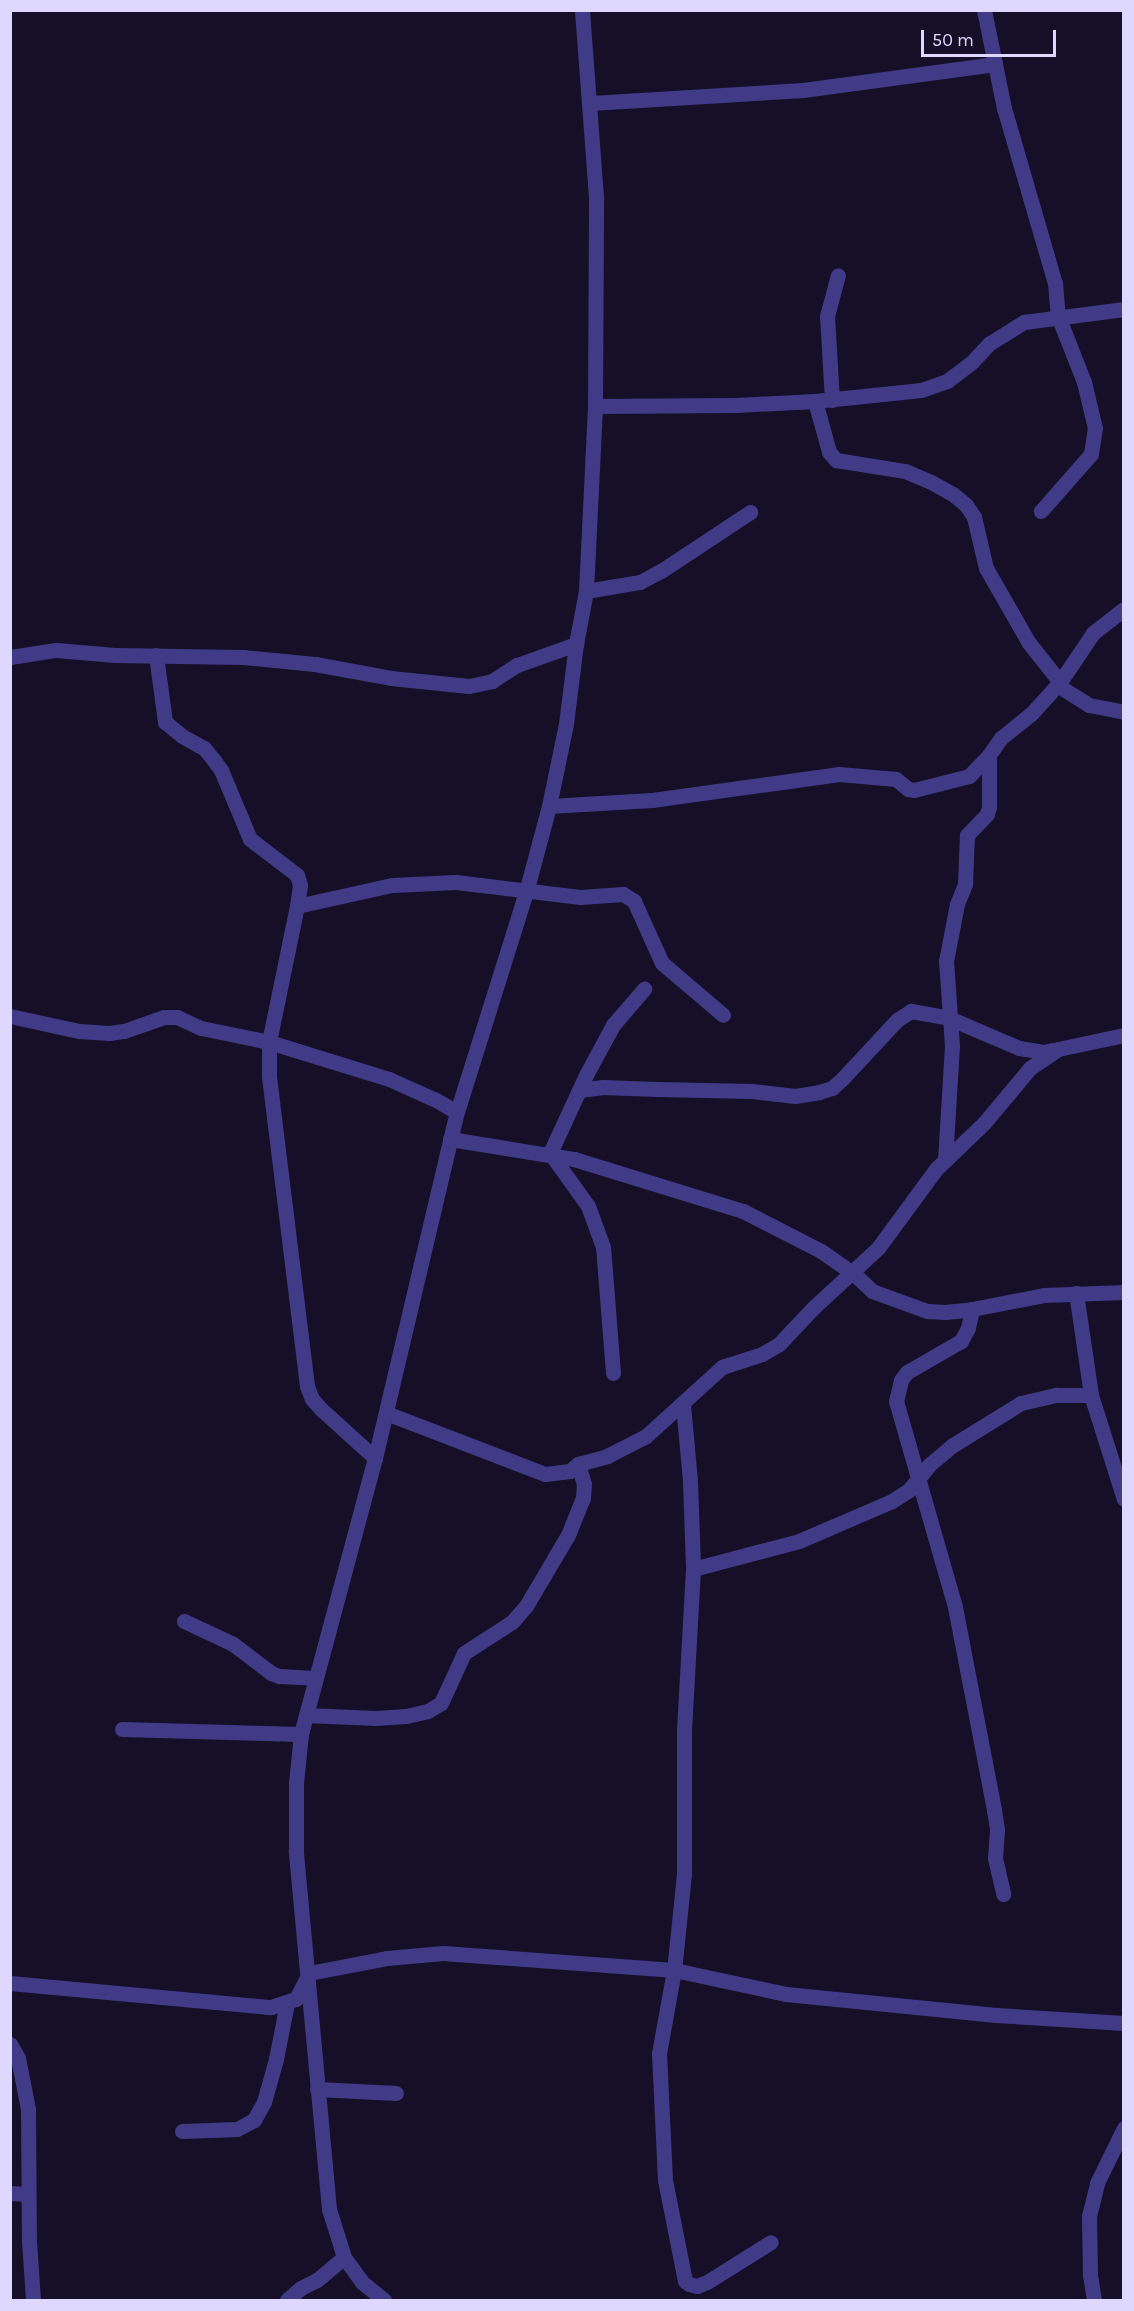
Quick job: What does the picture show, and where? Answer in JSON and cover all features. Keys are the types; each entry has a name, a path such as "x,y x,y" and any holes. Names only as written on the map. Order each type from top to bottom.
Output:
{"street":[{"path":"384,2301 362,2282 344,2257 337,2242 326,2190 296,1831 296,1783 301,1734 375,1458 450,1139 526,892 549,806 566,724 576,644 586,591 595,406 596,196 591,103 582,10"},
{"path":"984,10 994,64 1019,165 1053,276 1058,316 1084,382 1096,436 1091,454 1041,511"},
{"path":"591,103 802,90 994,64"},
{"path":"832,400 826,316 838,275"},
{"path":"595,406 675,407 815,401 897,394 947,381 1008,330 1024,322 1124,309"},
{"path":"815,401 826,446 836,460 905,471 954,495 966,506 974,517 986,568 1029,643 1058,683 1089,705 1124,712"},
{"path":"586,591 640,582 661,572 750,512"},
{"path":"549,806 652,800 839,774 896,778 908,789 914,790 969,776 1001,738 1031,714 1058,683 1088,640 1124,609"},
{"path":"10,657 56,650 243,657 315,664 391,678 469,686 492,681 517,665 576,644"},
{"path":"156,655 165,722 182,736 201,746 213,759 221,770 250,839 297,875 300,885 269,1042 272,1106 295,1271 307,1386 312,1399 321,1409 375,1458"},
{"path":"945,1160 952,1053 946,961 950,935 965,884 967,835 987,814 989,807 989,755"},
{"path":"297,906 392,885 474,882 526,892 580,897 630,896 662,963 723,1015"},
{"path":"550,1153 579,1090 613,1025 644,989"},
{"path":"579,1090 603,1087 752,1091 795,1096 812,1094 832,1088 907,1012 921,1011 949,1018 1019,1048 1044,1052 1124,1035"},
{"path":"10,1016 80,1031 109,1033 173,1016 201,1028 269,1042 389,1079 457,1112"},
{"path":"386,1413 540,1473 570,1471 578,1464 607,1456 646,1436 683,1405 722,1367 762,1354 779,1344 889,1235 930,1176 991,1116 1022,1076 1058,1049"},
{"path":"450,1139 550,1153 743,1211 796,1237 852,1273 872,1290 909,1306 945,1312 1044,1295 1124,1292"},
{"path":"550,1153 588,1206 603,1246 613,1373"},
{"path":"1076,1293 1091,1395 1124,1499"},
{"path":"972,1309 965,1335 957,1345 913,1368 901,1380 897,1408 955,1607 994,1810 997,1830 995,1858 1004,1894"},
{"path":"693,1569 799,1541 892,1501 909,1490 918,1477 953,1445 1011,1407 1035,1398 1091,1395"},
{"path":"683,1405 690,1481 693,1569 684,1732 684,1874 674,1970 662,2025 658,2086 664,2180 684,2281 697,2286 707,2282 771,2242"},
{"path":"306,1715 333,1718 396,1717 428,1711 441,1703 464,1653 512,1622 526,1605 568,1535 583,1498 584,1484 578,1464"},
{"path":"184,1621 233,1644 271,1673 279,1676 315,1677"},
{"path":"122,1729 301,1734"},
{"path":"309,1973 387,1958 443,1953 674,1970 786,1994 996,2015 1124,2023"},
{"path":"10,1983 248,2007 271,2007 296,1999 309,1973"},
{"path":"182,2131 237,2129 255,2120 264,2102 276,2059 287,2003"},
{"path":"10,2044 18,2058 28,2109 28,2194 33,2301"},
{"path":"317,2089 396,2093"},
{"path":"1094,2301 1090,2275 1089,2216 1097,2183 1124,2128"},
{"path":"10,2193 28,2194"},
{"path":"287,2301 344,2257"}]}
